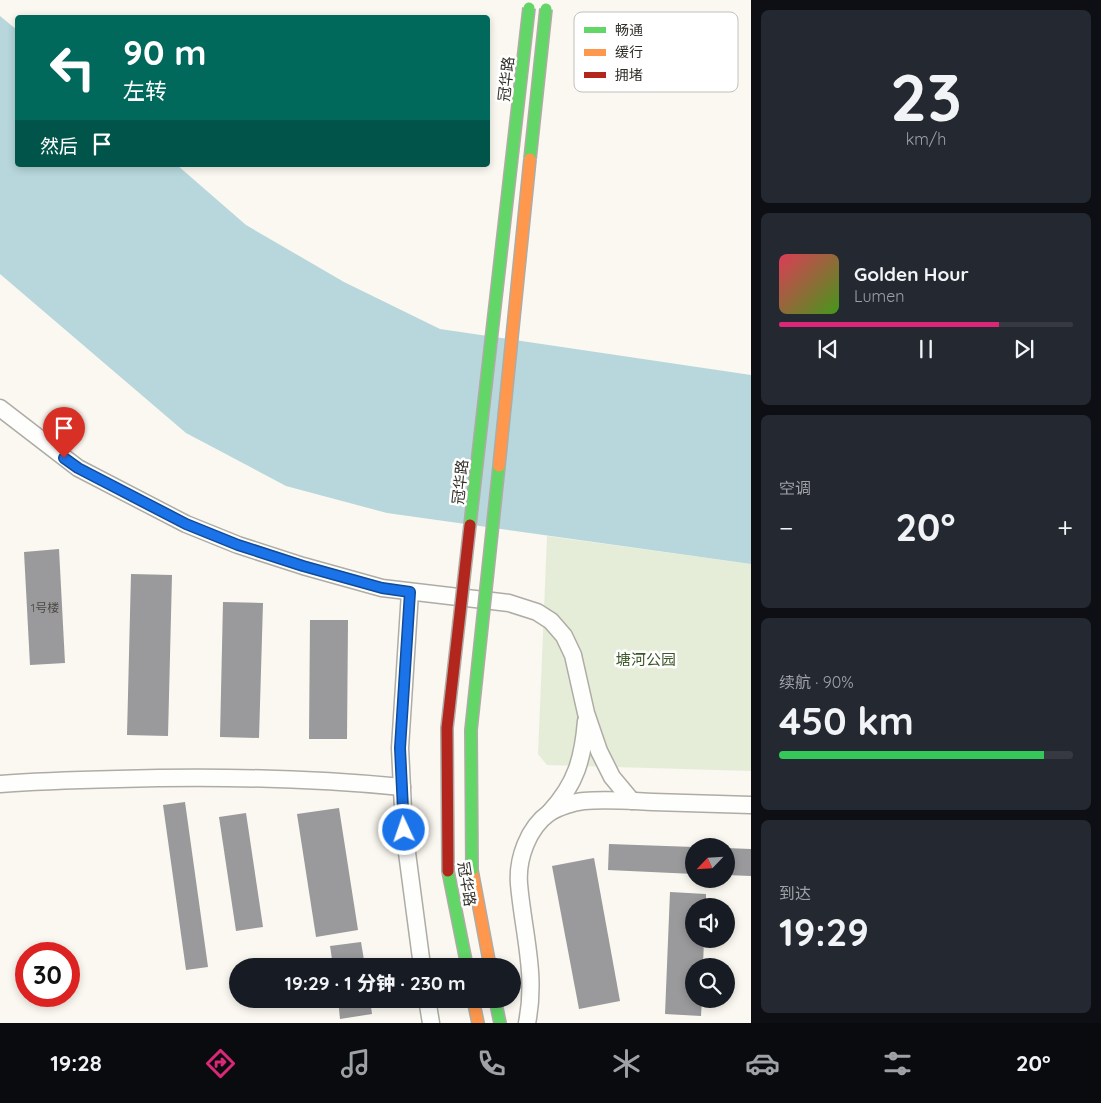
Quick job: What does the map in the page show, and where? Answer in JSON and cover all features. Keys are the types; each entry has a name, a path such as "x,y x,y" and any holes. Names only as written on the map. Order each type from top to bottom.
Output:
{"main road":[{"name":"冠华路","path":"465,958 448,870 447,728 529,4"},
{"name":"冠华路","path":"488,958 472,870 471,730 547,4"},
{"path":"475,1008 478,1023"},
{"path":"497,1008 500,1023"}],"street":[{"path":"0,408 78,468 186,524 238,545 303,566 382,588 509,603 536,612 551,620 564,636 573,655 586,714 599,752 612,777 632,801"},
{"path":"410,592 400,748 404,830 421,958"},
{"path":"527,1023 531,969 519,882 521,856 528,838 538,824 563,798 575,775 584,748 586,714"},
{"path":"0,784 33,781 190,777 341,781 402,787"},
{"path":"549,813 583,801 751,805"},
{"path":"428,1008 431,1023"}],"green space":[{"name":"塘河公园","path":"547,536 751,564 751,771 547,765 538,754"}],"water":[{"path":"0,16 15,28 15,167 179,167 246,225 344,282 440,329 751,375 751,564 387,513 286,486 186,433 0,274"}],"building":[{"path":"59,549 65,663 30,665 24,552"},
{"path":"131,574 172,575 168,736 127,735"},
{"path":"223,602 263,603 259,738 220,737"},
{"path":"310,620 348,620 347,739 309,739"},
{"path":"185,802 208,967 186,970 163,805"},
{"path":"339,808 358,930 316,937 297,814"},
{"path":"246,813 263,927 236,931 219,817"},
{"path":"609,844 685,847 685,874 608,870"},
{"path":"735,848 751,849 751,876 735,875"},
{"path":"594,858 620,1001 579,1009 552,866"},
{"path":"670,892 706,894 706,898 685,898 685,948 704,948 703,958 685,958 685,1008 701,1008 701,1016 665,1014"},
{"path":"361,942 364,958 332,958 330,946"},
{"path":"339,1008 371,1008 372,1014 340,1019"}],"traffic: fast":[{"path":"470,525 529,8"},
{"path":"530,159 546,9"},
{"path":"472,870 471,730 499,466"},
{"path":"448,871 465,958"},
{"path":"497,1008 500,1023"}],"traffic: slow":[{"path":"499,466 530,159"},
{"path":"472,870 488,958"},
{"path":"475,1008 478,1023"}],"traffic: jam":[{"path":"448,871 447,728 470,525"}],"route":[{"path":"64,458 78,468 186,524 238,545 303,566 382,588 410,592 400,748 404,830"}]}
